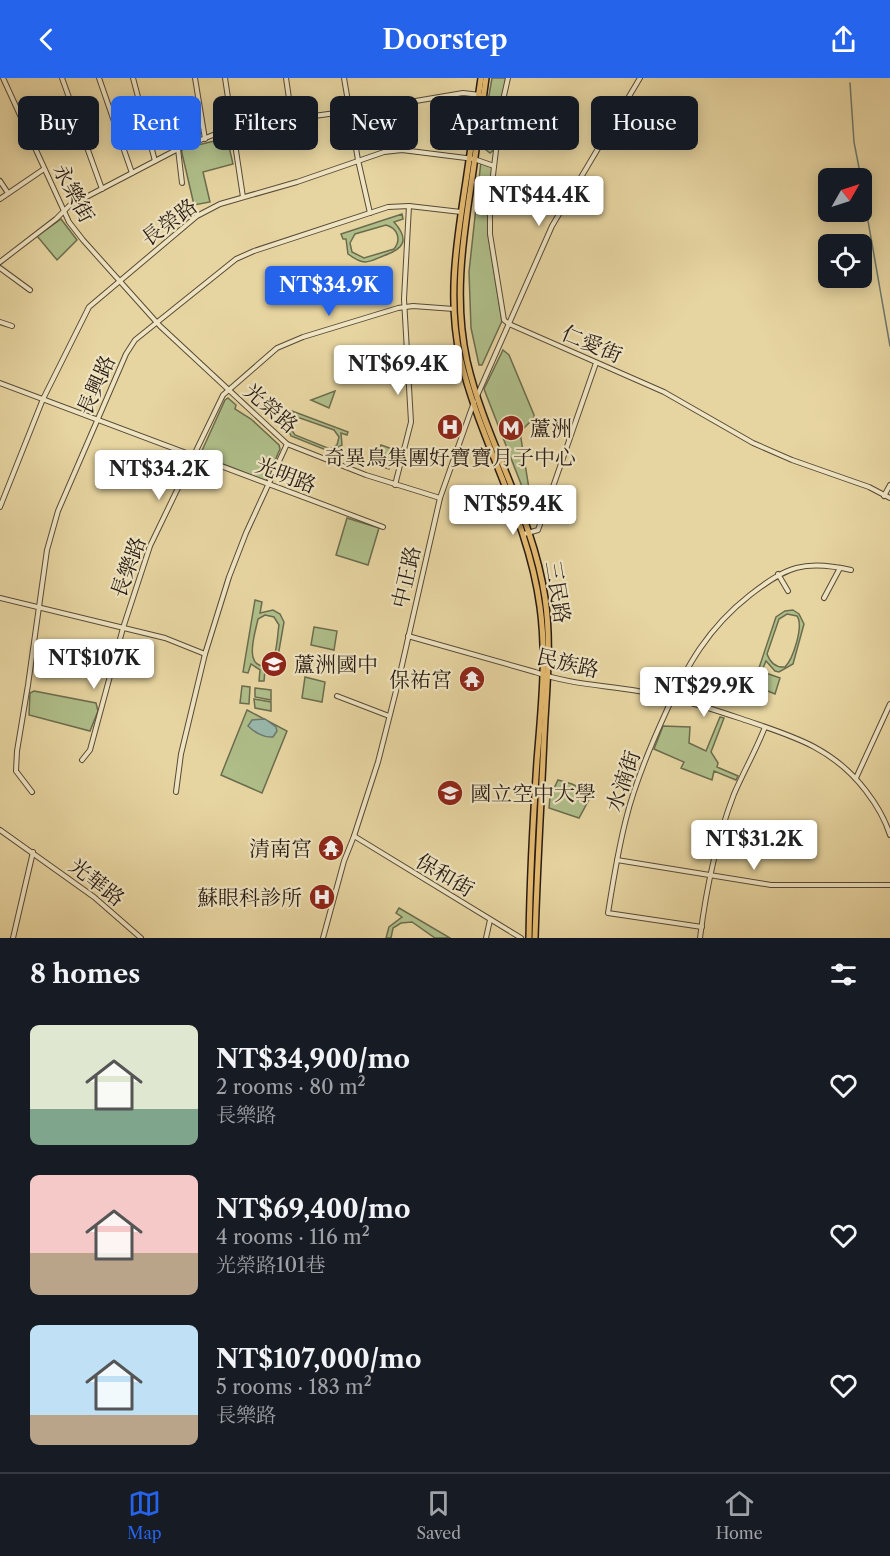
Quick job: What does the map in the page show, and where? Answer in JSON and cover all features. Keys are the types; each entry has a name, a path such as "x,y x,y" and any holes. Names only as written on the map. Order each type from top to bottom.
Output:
{"main road":[{"path":"480,78 482,85"},
{"path":"482,85 486,78"},
{"name":"三民路","path":"476,399 461,326 459,266 482,85"},
{"name":"三民路","path":"472,158 455,258 454,309 460,356 527,532 545,599 549,677 535,938"},
{"name":"三民路","path":"527,532 540,610 543,650 529,938"}],"street":[{"name":"永樂街","path":"3,78 63,211 83,240 120,279"},
{"path":"62,78 102,189"},
{"path":"99,78 132,173"},
{"path":"133,78 155,161"},
{"path":"195,78 205,139"},
{"path":"225,78 228,96"},
{"path":"286,78 289,96"},
{"path":"344,78 347,96"},
{"path":"508,78 501,109 490,200 490,234 504,320 509,324"},
{"name":"中正路","path":"323,938 344,861 374,774 441,498 476,399 552,226 640,78"},
{"path":"418,100 463,93 481,95"},
{"path":"201,140 213,136"},
{"path":"0,262 63,211 174,150"},
{"path":"178,150 182,183"},
{"path":"236,150 243,196"},
{"path":"356,150 370,213"},
{"name":"長榮路","path":"0,507 43,399 89,307 197,216 220,204 243,196 297,182 384,152 402,150 472,158 494,166"},
{"path":"0,199 44,169"},
{"path":"0,181 8,193"},
{"path":"395,485 411,423 404,307 409,206"},
{"name":"長興路","path":"32,792 16,771 17,751 46,550 58,511 126,354 135,340 236,259 388,207 409,206 461,212"},
{"path":"0,268 30,290"},
{"name":"光榮路","path":"120,279 156,322 286,444 395,485 441,498"},
{"name":"長樂路","path":"82,760 90,750 123,628 150,546 227,390 277,348 303,337 404,307 454,309"},
{"path":"0,322 12,326"},
{"name":"仁愛街","path":"509,324 664,392 753,443 792,460 869,487 890,498"},
{"path":"527,532 538,530 596,363"},
{"name":"光明路","path":"0,384 383,527"},
{"path":"176,792 181,754 205,654 229,577 286,444"},
{"path":"884,496 890,485"},
{"name":"水湳街","path":"702,927 608,914 617,860 636,783 684,671 715,627 740,603 778,574 795,567 818,565 851,570"},
{"path":"824,598 840,567"},
{"path":"778,574 788,591"},
{"path":"0,598 165,638 205,654"},
{"name":"民族路","path":"408,636 549,677 672,698 801,739 828,754 856,778 875,803 890,835"},
{"path":"337,696 389,716"},
{"path":"856,778 890,704"},
{"path":"700,938 709,875 734,796 765,727"},
{"name":"光華路","path":"0,830 94,897 141,938"},
{"name":"保和街","path":"354,836 520,938"},
{"path":"13,938 33,852"},
{"path":"617,860 771,885 890,885"},
{"path":"486,938 489,920"}],"green space":[{"path":"492,78 506,78 503,96 489,96"},
{"path":"213,141 213,150 230,150 233,164 203,172 210,202 194,205 181,150 201,150 201,144"},
{"path":"481,161 494,166 488,233 502,321 482,365 479,365 471,328 469,272"},
{"path":"402,214 403,219 394,222 402,234 400,247 372,261 360,261 348,254 346,239 343,239 341,234","holes":["386,225 390,226 398,238 394,249 364,258 352,252 350,243 355,234"]},
{"path":"61,219 77,240 57,260 37,236"},
{"path":"503,350 509,355 534,415 534,418 520,432 530,495 545,501 538,522 535,520 484,389"},
{"path":"335,391 329,408 311,400"},
{"path":"228,398 236,405 235,409 251,419 279,445 280,449 266,481 200,455 225,400"},
{"path":"292,411 348,432 347,435 341,433 342,445 331,452 291,436 285,423 293,415","holes":["300,418 334,430 339,437 337,445 330,449 295,435 290,428 293,421"]},
{"path":"381,445 395,450 393,458 378,453"},
{"path":"377,455 391,460 389,469 374,464"},
{"path":"347,518 379,528 368,565 336,555"},
{"path":"255,600 262,602 260,613 273,610 280,614 284,622 277,662 272,668 265,670 264,681 259,681 260,670 251,664 248,673 243,672","holes":["265,615 274,617 279,625 276,649 272,661 268,665 261,666 255,662 252,653 258,619"]},
{"path":"793,610 799,614 804,624 793,664 779,672 775,671 766,661 761,673 758,671 776,617 785,611","holes":["787,614 797,616 799,627 794,650 785,667 778,667 771,662 767,654 779,619"]},
{"path":"314,627 337,631 334,650 311,645"},
{"path":"763,672 780,678 775,694 758,687"},
{"path":"305,677 325,682 322,702 302,698"},
{"path":"242,686 250,687 249,704 240,703"},
{"path":"255,688 271,690 271,700 255,697"},
{"path":"34,691 96,703 98,711 90,731 29,715 30,693"},
{"path":"254,699 271,702 271,711 255,708"},
{"path":"247,710 287,731 262,793 221,775"},
{"path":"720,717 724,718 711,752 718,763 717,767 738,776 736,780 714,771 712,780 681,768 684,762 654,749 663,726 690,727 689,743 706,751"},
{"path":"558,780 592,794 579,818 549,808 550,797"},
{"path":"399,908 450,938 435,938 412,922 401,923 393,928 391,938 386,938 389,927 402,917 396,913"}],"shaded area":[{"path":"265,719 276,727 277,731 273,737 259,734 248,726 252,720"}],"waterway":[{"path":"850,83 854,142 859,168"},
{"path":"868,222 890,346"}],"place":[{"name":"奇異鳥集團好寶寶月子中心","path":"450,427"},
{"name":"蘆洲","path":"511,428"},
{"name":"蘆洲國中","path":"274,664"},
{"name":"保祐宮","path":"472,679"},
{"name":"國立空中大學","path":"450,793"},
{"name":"清南宮","path":"331,848"},
{"name":"蘇眼科診所","path":"322,897"}]}
